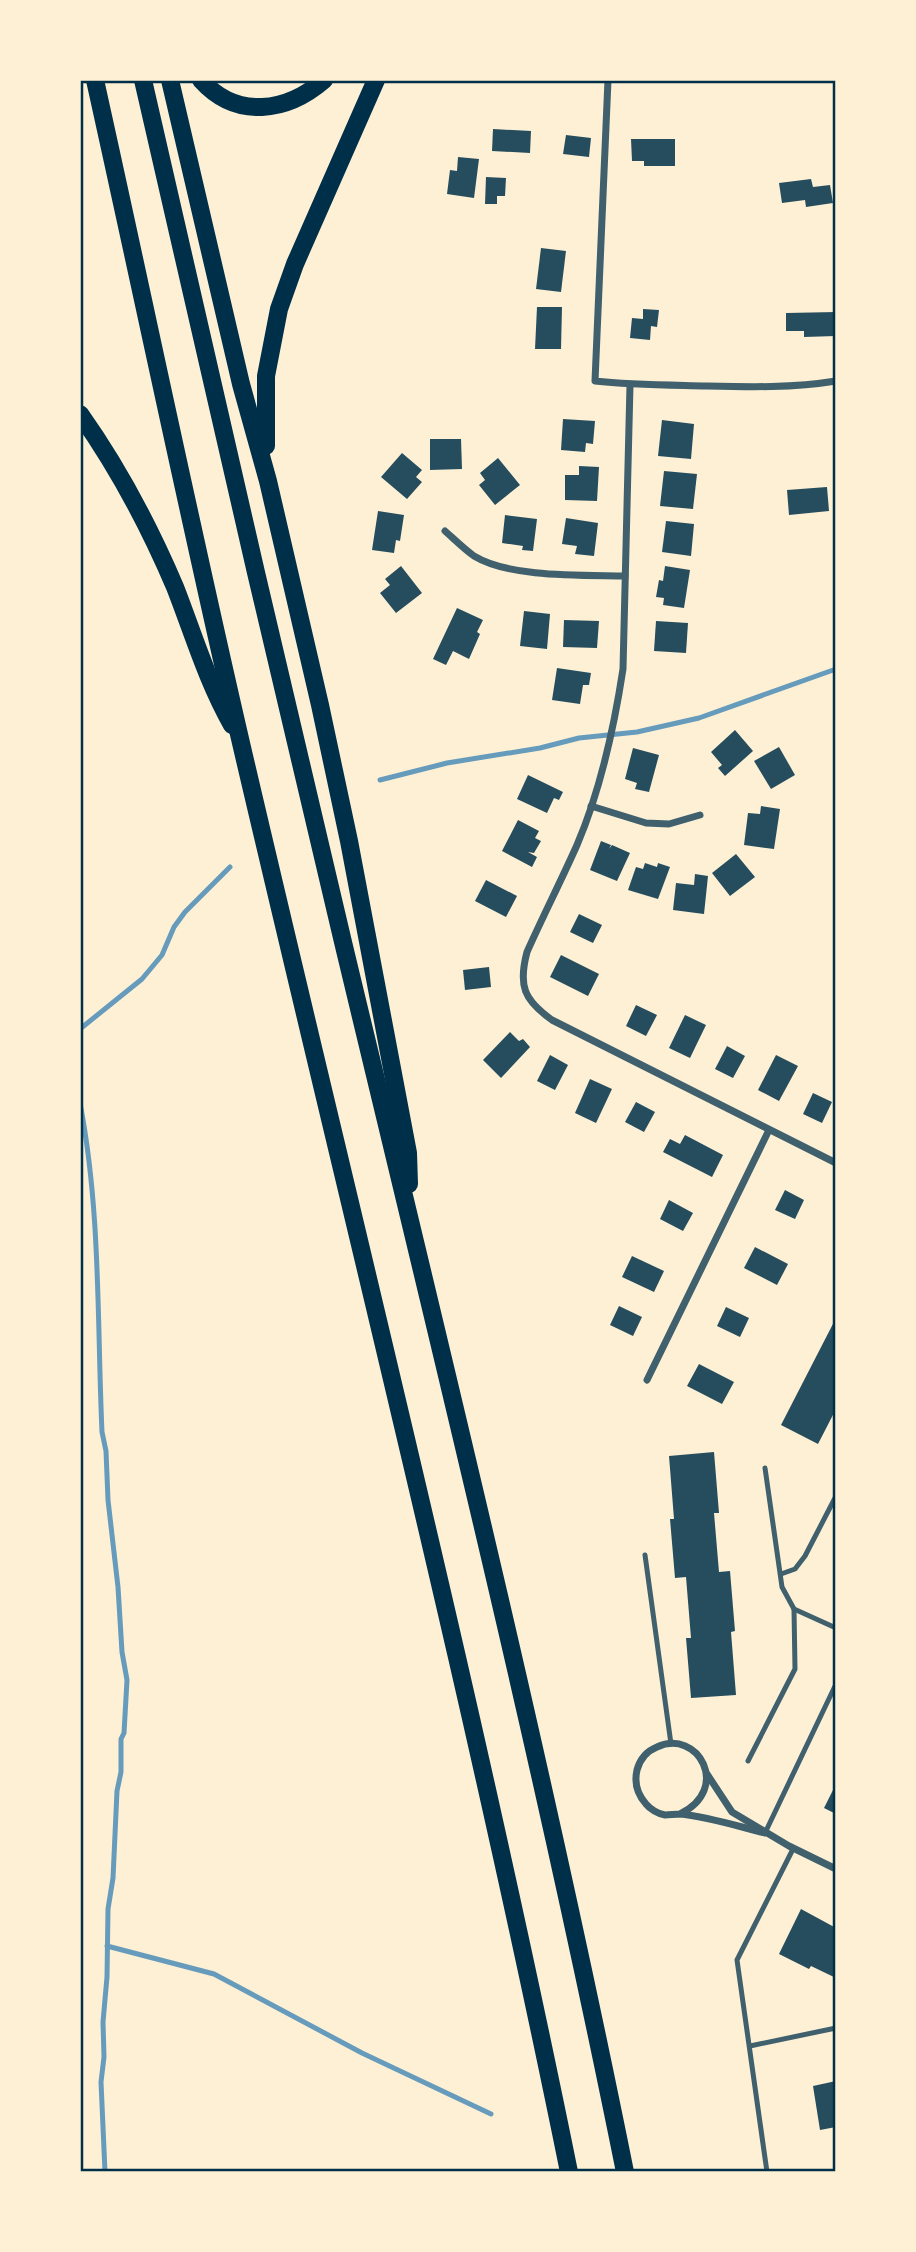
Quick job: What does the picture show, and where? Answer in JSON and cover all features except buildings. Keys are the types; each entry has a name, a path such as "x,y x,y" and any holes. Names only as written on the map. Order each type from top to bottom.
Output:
{"highway":[{"path":"95,80 241,741 337,1140 480,1765 569,2172"},
{"path":"143,80 311,809 410,1212 577,1940 625,2172"},
{"path":"170,80 241,384 268,481 349,841 408,1153 410,1212"},
{"path":"201,80 229,101 258,108 288,104 324,80"},
{"path":"268,481 266,376 279,309 295,264 376,80"},
{"path":"80,414 141,511 176,590 212,687 241,741"}],"street":[{"path":"608,80 594,381 630,385 746,387 835,381"},
{"path":"630,385 623,669 618,700 591,806 578,843 525,961 522,970 524,987 533,1006 552,1020 835,1163"},
{"path":"445,531 475,556 516,570 559,575 625,576"},
{"path":"591,806 658,824 669,824 700,815"},
{"path":"647,1380 769,1129"},
{"path":"765,1833 680,1814 664,1815 649,1808 639,1795 635,1779 639,1763 649,1751 663,1744 680,1744 694,1751 732,1812 793,1849 835,1869"},
{"path":"680,1814 701,1799 706,1786 706,1773"}],"lane":[{"path":"748,1761 795,1670 794,1609 782,1587 765,1468"},
{"path":"780,1574 795,1569 805,1556 835,1496"},
{"path":"645,1555 671,1744"},
{"path":"794,1609 835,1628"},
{"path":"765,1833 835,1684"},
{"path":"766,2172 737,1960 793,1849"},
{"path":"750,2046 835,2028"}],"waterway":[{"path":"380,780 447,763 540,748 579,738 637,732 699,718 836,669"},
{"path":"80,1029 142,979 162,955 174,927 185,912 230,867"},
{"path":"80,1103 92,1185 102,1432 106,1451 122,1652 127,1680 124,1733 121,1739 121,1772 117,1791 113,1878 108,1909 101,2082 105,2172"},
{"path":"107,1946 214,1974 362,2053 491,2114"}]}
